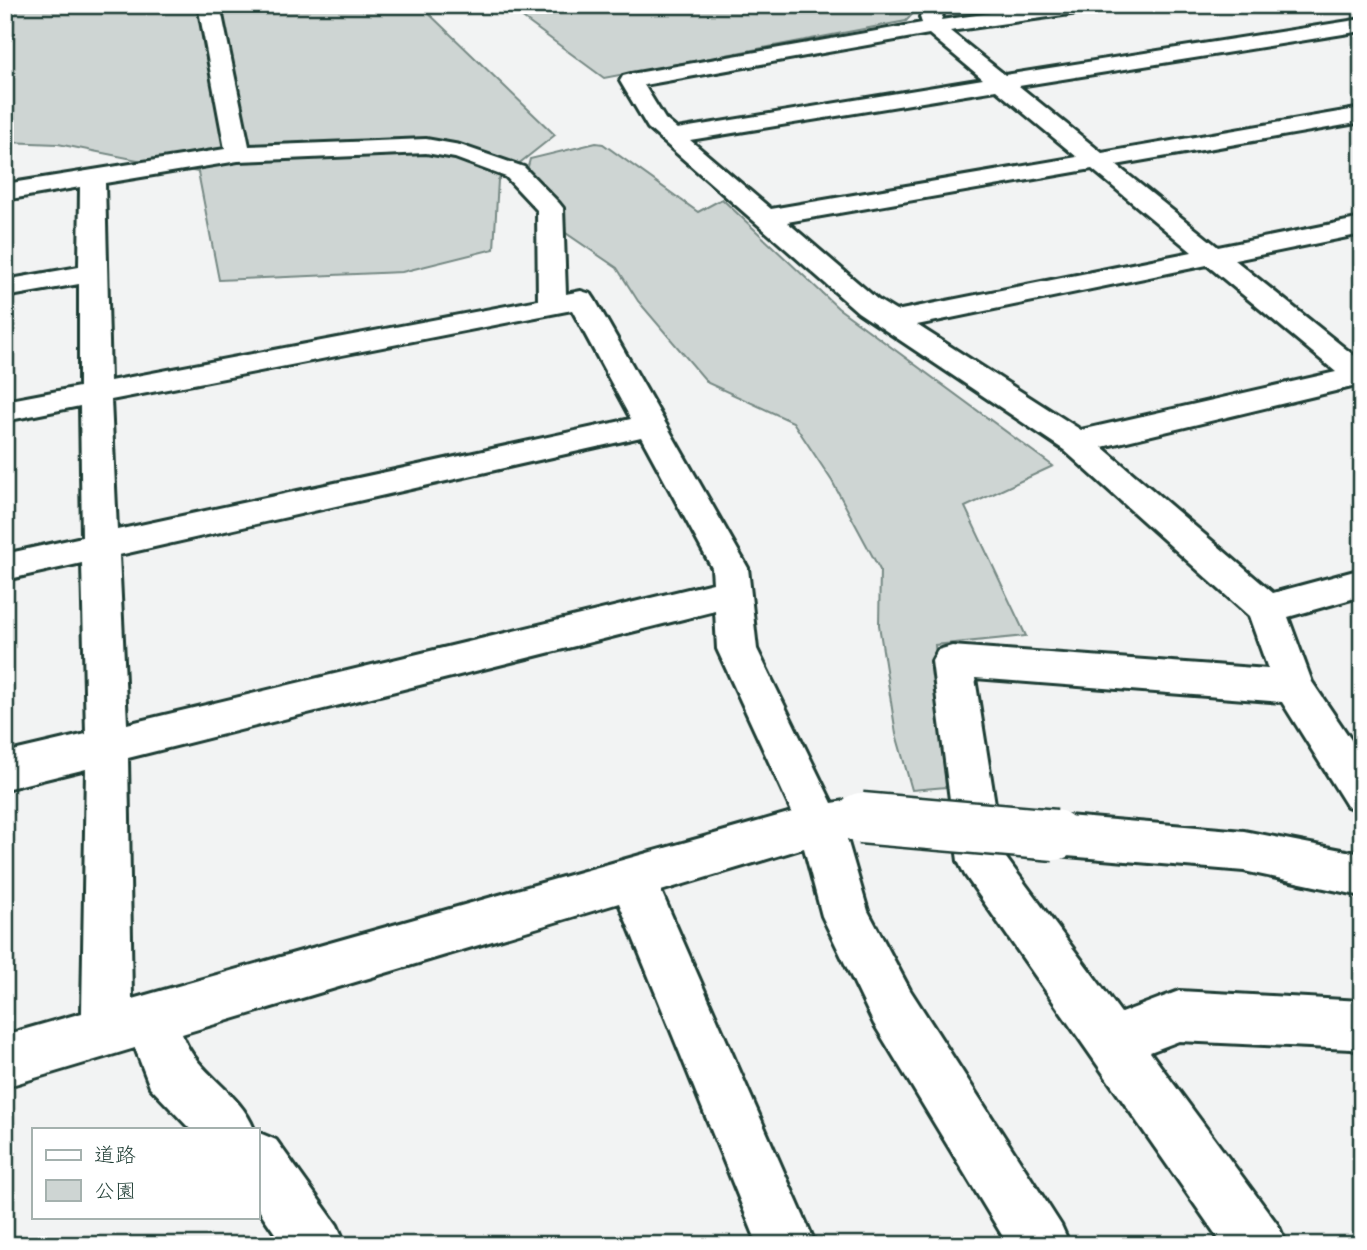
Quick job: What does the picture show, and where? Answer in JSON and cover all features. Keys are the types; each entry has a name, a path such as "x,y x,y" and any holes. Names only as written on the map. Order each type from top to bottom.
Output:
{"street":[{"path":"208,5 238,154"},
{"path":"1091,5 938,16 631,81 656,122 868,306 1076,442 1266,610 1294,687 1362,793"},
{"path":"938,16 1001,82 1361,376"},
{"path":"672,136 1362,26"},
{"path":"766,218 1362,115"},
{"path":"5,192 238,154 426,146 460,152 515,172 550,208 552,306"},
{"path":"92,178 95,394 107,746 129,1024 168,1069 227,1128"},
{"path":"891,321 1362,226"},
{"path":"5,289 93,273"},
{"path":"5,411 581,300 730,568 737,649 840,821 846,916 892,1007 1041,1245"},
{"path":"1076,442 1361,376"},
{"path":"5,567 650,425"},
{"path":"1266,610 1362,582"},
{"path":"5,771 714,597 732,596"},
{"path":"1258,1245 981,861 952,661 1294,687"},
{"path":"5,1061 632,878 840,821 1244,851 1362,875"},
{"path":"632,878 787,1245"},
{"path":"1111,1042 1178,1016 1356,1024 1362,1027"},
{"path":"259,1162 317,1245"}],"green space":[{"path":"5,5 420,5 555,135 498,180 494,249 402,272 219,280 198,172 58,144 5,142"},
{"path":"505,5 921,5 906,21 604,78"},
{"path":"596,143 603,144 698,212 722,199 838,308 1053,466 965,507 1026,636 935,645 946,787 912,790 896,734 879,625 880,570 832,481 793,422 708,383 638,301 617,268 560,229 526,174 530,159"}]}
